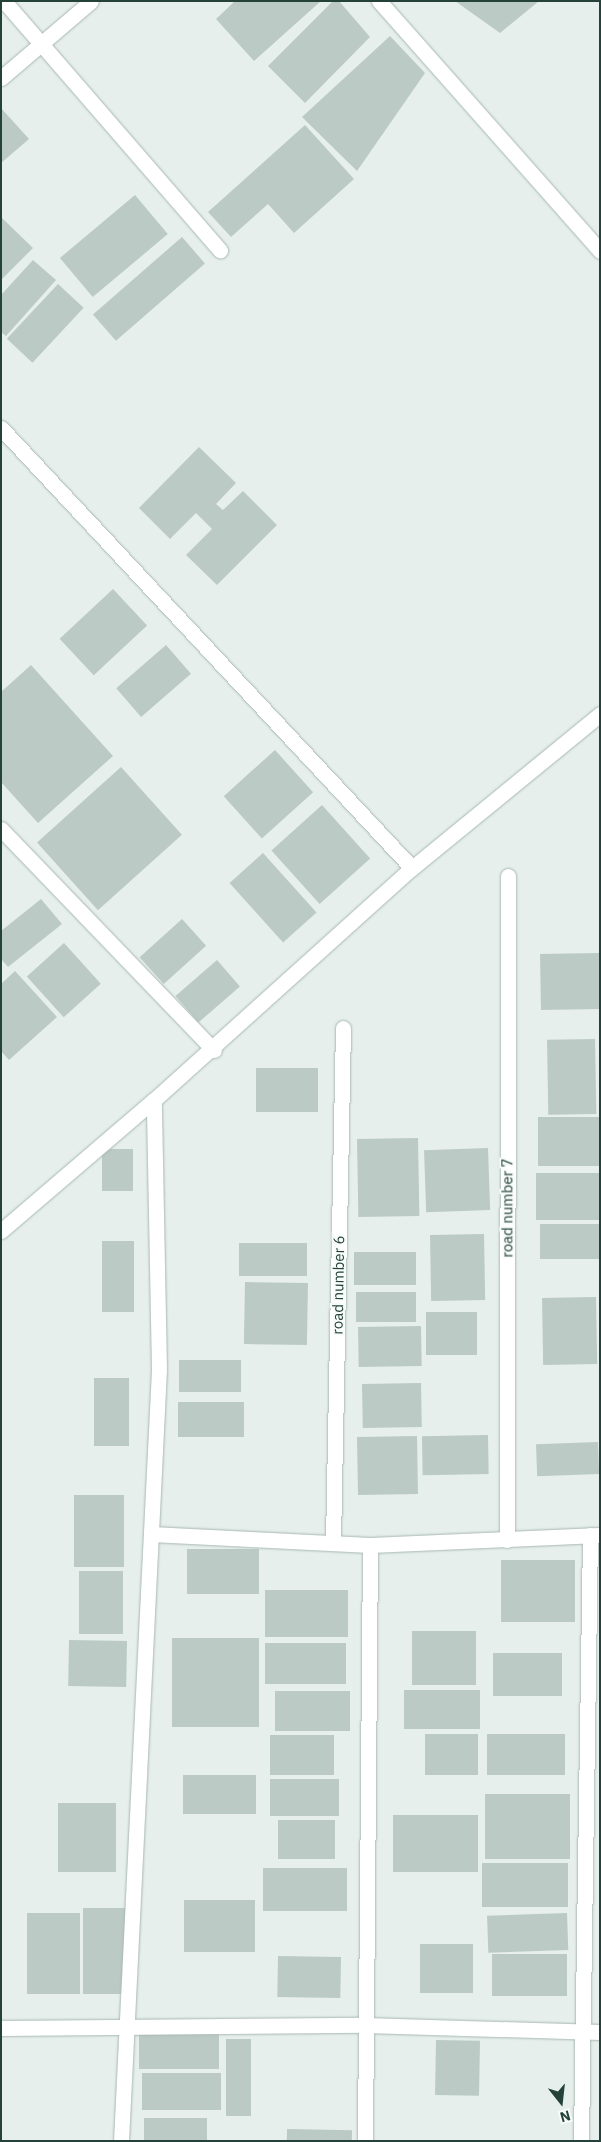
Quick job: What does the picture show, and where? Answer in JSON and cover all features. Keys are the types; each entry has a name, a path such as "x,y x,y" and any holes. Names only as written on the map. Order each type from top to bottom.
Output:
{"street":[{"path":"4,1 220,250"},
{"path":"1,78 91,1"},
{"path":"379,1 600,251"},
{"path":"1,428 412,868"},
{"path":"1,1231 214,1050 412,868 600,714"},
{"path":"1,829 214,1050"},
{"name":"road number 7","path":"506,1540 508,876"},
{"name":"road number 6","path":"333,1542 342,1028"},
{"path":"121,2141 159,1370 154,1100"},
{"path":"151,1534 370,1545 595,1535 580,2031 581,2141"},
{"path":"365,2141 370,1545"},
{"path":"1,2028 365,2025 600,2032"}],"building":[{"path":"235,1 321,1 254,61 216,19"},
{"path":"333,1 339,1 370,37 305,103 268,66"},
{"path":"455,1 539,1 500,33"},
{"path":"390,36 425,73 357,171 302,117"},
{"path":"1,108 29,139 1,163"},
{"path":"305,125 354,179 294,233 268,204 231,237 208,212"},
{"path":"135,195 168,234 93,297 60,258"},
{"path":"1,217 33,248 1,280"},
{"path":"182,237 205,263 116,341 93,314"},
{"path":"33,260 56,280 6,336 1,332 1,295"},
{"path":"58,284 84,308 32,363 7,339"},
{"path":"199,447 236,483 216,504 223,510 243,491 277,525 217,585 186,555 212,529 196,513 170,539 139,508"},
{"path":"113,589 147,626 94,675 60,639"},
{"path":"166,645 191,674 141,717 116,688"},
{"path":"31,665 113,756 38,823 1,782 1,692"},
{"path":"275,750 313,792 262,839 224,796"},
{"path":"121,767 182,835 98,910 37,843"},
{"path":"322,805 370,859 320,904 271,851"},
{"path":"263,853 317,912 283,943 230,883"},
{"path":"41,899 62,924 8,967 1,959 1,931"},
{"path":"182,919 206,946 164,984 140,957"},
{"path":"64,943 101,984 64,1017 27,976"},
{"path":"599,953 600,1009 541,1010 540,954"},
{"path":"217,960 240,986 198,1022 175,996"},
{"path":"15,971 57,1017 9,1060 1,1051 1,984"},
{"path":"595,1039 596,1114 548,1115 547,1040"},
{"path":"256,1068 318,1068 318,1112 256,1112"},
{"path":"538,1117 600,1117 600,1166 538,1166"},
{"path":"418,1138 419,1216 358,1217 357,1139"},
{"path":"488,1148 490,1210 426,1212 424,1150"},
{"path":"102,1149 133,1149 133,1191 102,1191"},
{"path":"536,1173 599,1173 599,1220 536,1220"},
{"path":"540,1224 600,1224 600,1259 540,1259"},
{"path":"484,1234 485,1300 431,1301 430,1235"},
{"path":"102,1241 134,1241 134,1312 102,1312"},
{"path":"239,1243 307,1243 307,1276 239,1276"},
{"path":"354,1252 416,1252 416,1285 354,1285"},
{"path":"245,1282 308,1283 307,1345 244,1344"},
{"path":"356,1292 416,1292 416,1322 356,1322"},
{"path":"596,1297 597,1364 543,1365 542,1298"},
{"path":"426,1312 477,1312 477,1355 426,1355"},
{"path":"421,1326 422,1366 359,1367 358,1327"},
{"path":"179,1360 241,1360 241,1392 179,1392"},
{"path":"94,1378 129,1378 129,1446 94,1446"},
{"path":"421,1383 422,1427 363,1428 362,1384"},
{"path":"178,1402 244,1402 244,1437 178,1437"},
{"path":"488,1435 489,1474 423,1475 422,1436"},
{"path":"417,1436 418,1494 358,1495 357,1437"},
{"path":"598,1442 599,1474 537,1476 536,1444"},
{"path":"74,1495 124,1495 124,1567 74,1567"},
{"path":"187,1549 259,1549 259,1594 187,1594"},
{"path":"501,1560 575,1560 575,1622 501,1622"},
{"path":"79,1571 123,1571 123,1634 79,1634"},
{"path":"265,1590 348,1590 348,1637 265,1637"},
{"path":"412,1631 476,1631 476,1685 412,1685"},
{"path":"172,1638 259,1638 259,1727 172,1727"},
{"path":"69,1640 127,1641 126,1687 68,1686"},
{"path":"265,1643 346,1643 346,1684 265,1684"},
{"path":"493,1653 562,1653 562,1696 493,1696"},
{"path":"404,1690 480,1690 480,1729 404,1729"},
{"path":"275,1691 350,1691 350,1731 275,1731"},
{"path":"425,1734 478,1734 478,1775 425,1775"},
{"path":"487,1734 565,1734 565,1775 487,1775"},
{"path":"270,1735 334,1735 334,1775 270,1775"},
{"path":"183,1775 256,1775 256,1814 183,1814"},
{"path":"270,1779 339,1779 339,1816 270,1816"},
{"path":"485,1794 570,1794 570,1859 485,1859"},
{"path":"58,1803 116,1803 116,1872 58,1872"},
{"path":"393,1815 478,1815 478,1872 393,1872"},
{"path":"278,1820 335,1820 335,1859 278,1859"},
{"path":"482,1863 568,1863 568,1907 482,1907"},
{"path":"263,1868 347,1868 347,1911 263,1911"},
{"path":"184,1900 255,1900 255,1952 184,1952"},
{"path":"83,1908 127,1908 127,1994 83,1994"},
{"path":"27,1913 80,1913 80,1994 27,1994"},
{"path":"567,1913 568,1950 488,1953 487,1916"},
{"path":"420,1944 473,1944 473,1993 420,1993"},
{"path":"492,1954 567,1954 567,1996 492,1996"},
{"path":"278,1956 341,1957 340,1998 277,1997"},
{"path":"139,2032 219,2032 219,2069 139,2069"},
{"path":"226,2039 251,2039 251,2116 226,2116"},
{"path":"436,2040 480,2041 479,2096 435,2095"},
{"path":"142,2073 221,2073 221,2110 142,2110"},
{"path":"144,2118 207,2118 207,2141 144,2141"},
{"path":"287,2129 352,2130 352,2141 287,2141"}]}
